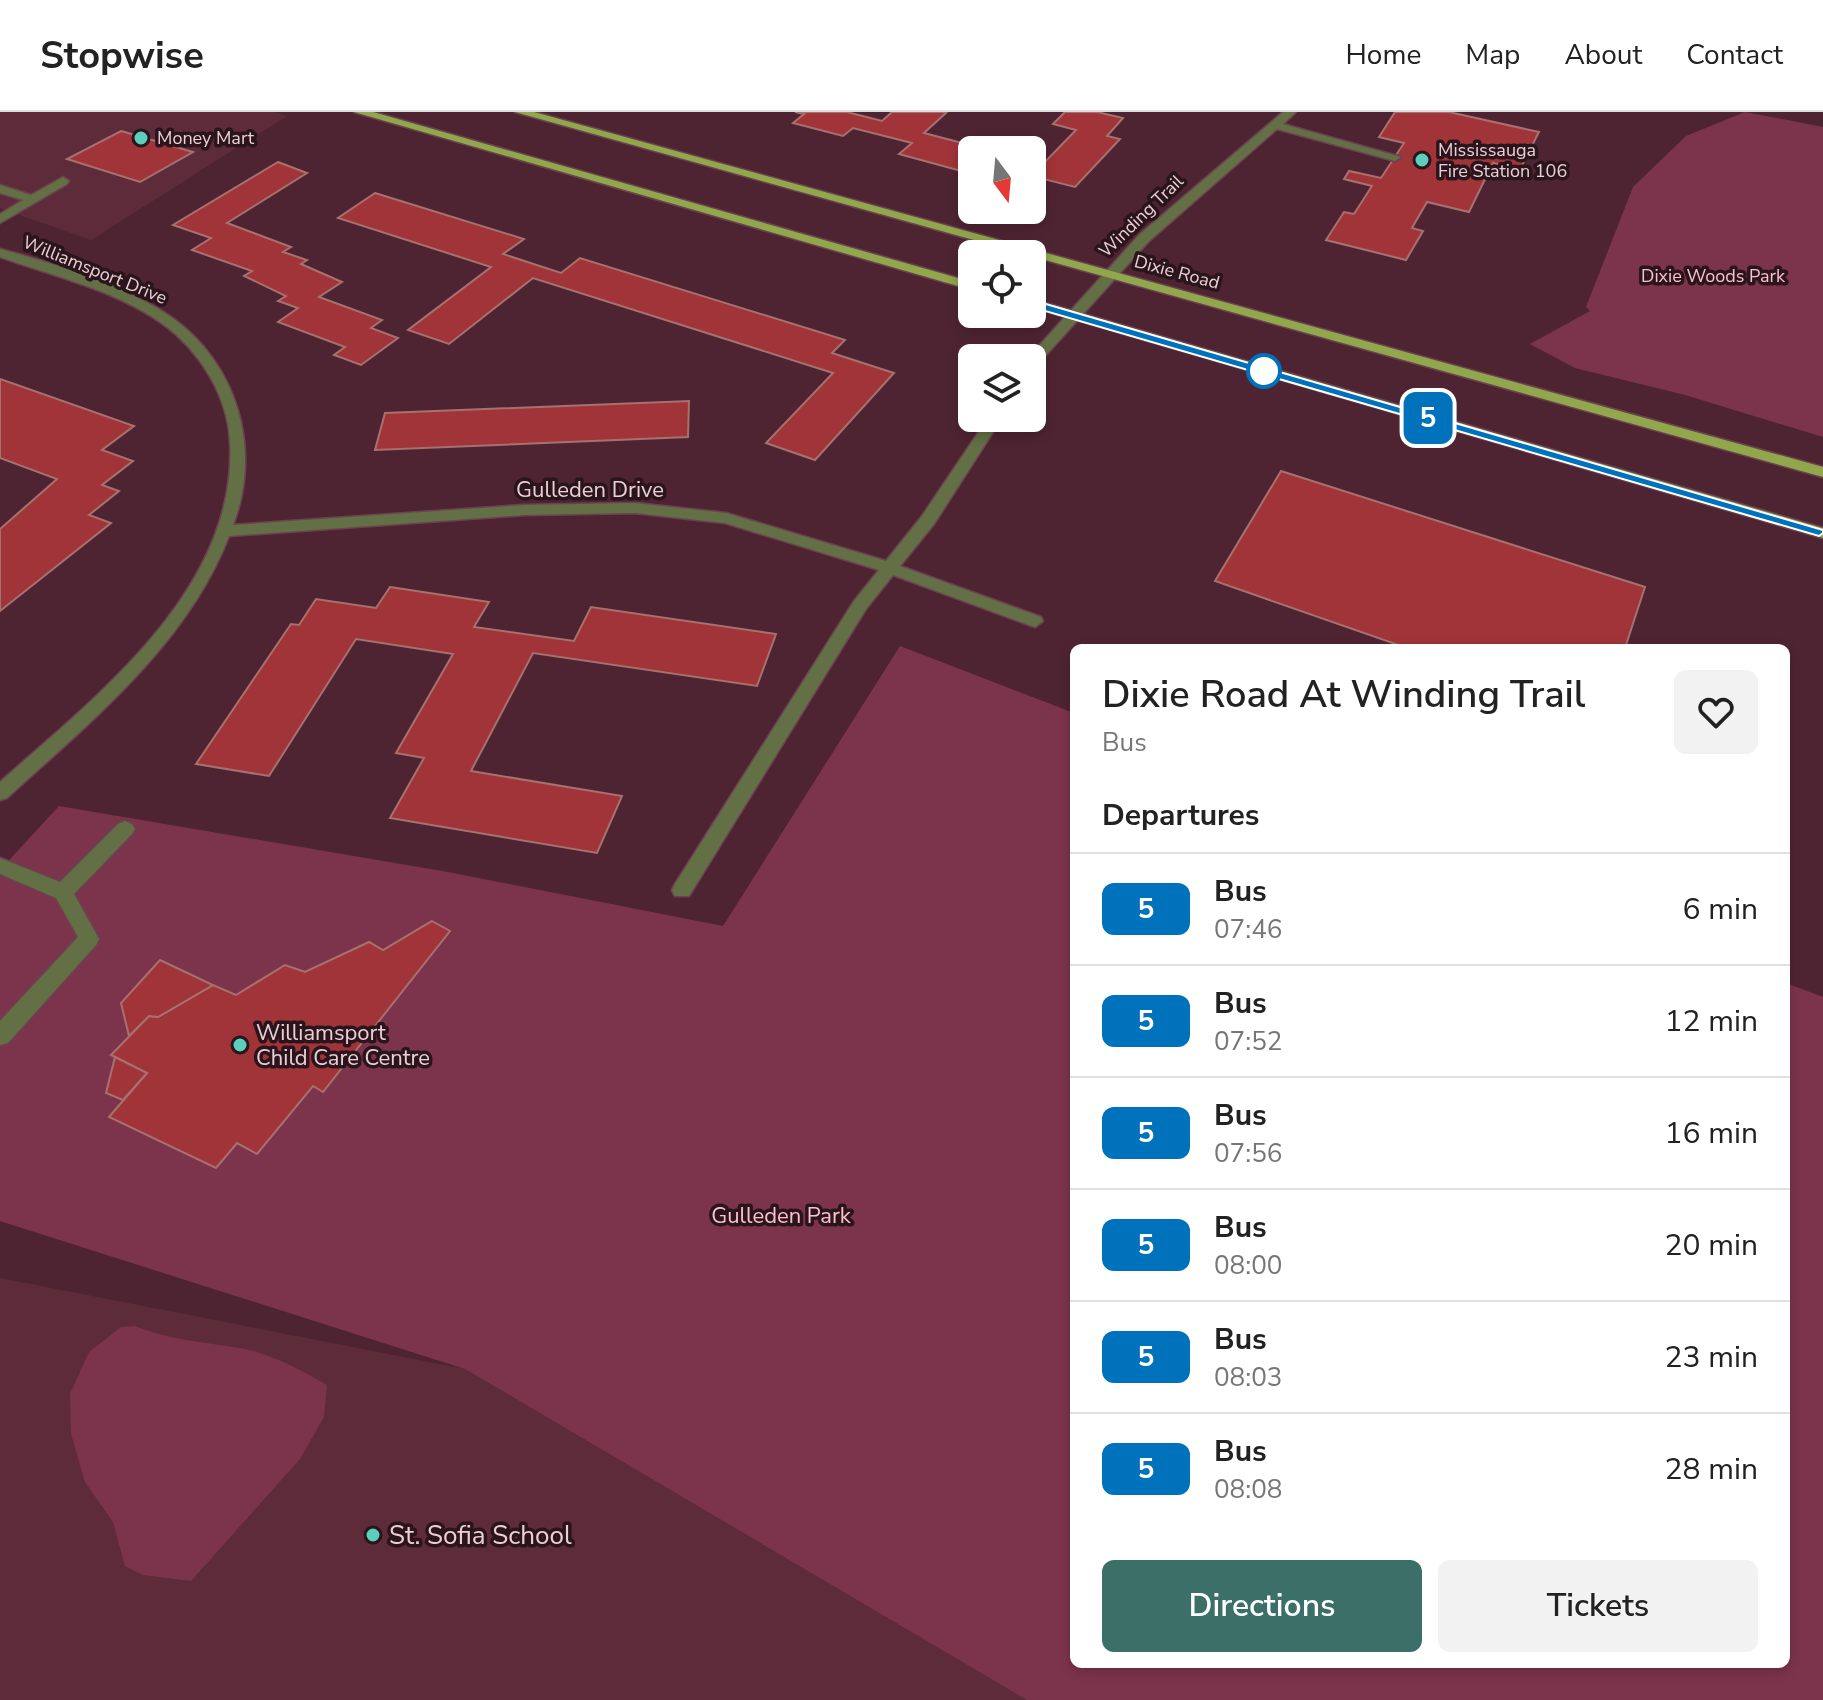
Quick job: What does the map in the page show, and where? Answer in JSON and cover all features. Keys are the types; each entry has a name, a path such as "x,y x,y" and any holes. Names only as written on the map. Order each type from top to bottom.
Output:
{"main road":[{"path":"360,112 958,282"},
{"name":"Dixie Road","path":"521,112 1823,472"},
{"path":"1046,307 1823,533"}],"street":[{"name":"Winding Trail","path":"1046,347 1109,274 1195,192 1290,112"},
{"path":"1274,125 1395,157"},
{"path":"0,219 63,181"},
{"path":"0,189 32,199"},
{"name":"Williamsport Drive","path":"0,253 159,315 181,332 204,359 232,403 239,438 237,481 225,531 183,607 106,697 0,793"},
{"path":"682,890 860,605 928,520 986,432"},
{"name":"Gulleden Drive","path":"225,531 384,517 635,508 726,518 888,567 1035,621"},
{"path":"63,892 125,829"},
{"path":"0,866 63,892 89,939 0,1036"}],"shaded area":[{"path":"0,112 275,112 287,116 91,240 0,208"},
{"name":"St. Sofia School","path":"0,1278 465,1369 1027,1700 0,1700"}],"green space":[{"name":"Dixie Woods Park","path":"1745,112 1823,127 1823,437 1685,395 1575,368 1530,344 1590,311 1586,307 1633,187 1686,136"},
{"name":"Gulleden Park","path":"900,646 1070,711 1070,1668 1790,1668 1790,985 1823,997 1823,1700 1027,1700 465,1369 0,1221 0,870 59,806 448,872 723,926"},
{"path":"135,1326 174,1338 263,1354 327,1385 324,1417 300,1459 191,1581 143,1575 125,1566 113,1522 85,1482 71,1434 70,1394 89,1352 121,1327"}],"building":[{"path":"795,112 847,112 882,121 892,112 947,112 924,133 958,142 958,170 899,154 912,143 853,128 843,136 793,123 804,114"},
{"path":"1065,112 1097,112 1123,118 1107,136 1120,139 1075,187 1046,180 1046,161 1076,130 1053,124"},
{"path":"1395,112 1449,112 1539,132 1520,169 1493,163 1469,212 1427,202 1412,228 1423,231 1406,260 1326,240 1344,212 1354,214 1372,186 1344,179 1349,171 1381,178 1404,143 1379,137"},
{"path":"121,131 193,152 140,182 67,159"},
{"path":"278,162 307,173 227,223 291,247 283,252 307,260 301,264 342,282 319,297 382,320 371,328 398,338 361,365 334,355 345,347 278,322 298,308 278,301 286,296 244,276 252,271 192,250 211,238 173,225"},
{"path":"375,193 524,239 503,254 561,273 580,258 845,340 832,353 894,373 815,460 766,443 833,373 533,278 449,344 408,330 491,267 338,218"},
{"path":"0,379 134,426 102,450 133,461 102,485 119,491 89,515 111,523 0,611 0,529 57,479 0,458"},
{"path":"689,401 688,437 375,450 385,413"},
{"path":"1281,471 1645,587 1626,644 1396,644 1215,581"},
{"path":"390,587 489,602 474,627 574,641 591,607 776,634 757,686 533,653 471,771 622,796 597,853 390,818 424,758 396,753 453,654 356,639 269,776 196,764 291,624 299,625 316,599 376,608"},
{"name":"Williamsport Child Care Centre","path":"432,921 450,931 323,1092 313,1086 257,1154 237,1143 216,1168 109,1117 147,1073 111,1055 149,1016 158,1017 213,985 236,995 285,965 305,972 369,942 383,950"},
{"path":"160,960 213,985 158,1017 149,1016 129,1036 121,1003"},
{"path":"115,1057 147,1073 123,1100 106,1093"}],"bus line":[{"name":"5","path":"1046,307 1823,533"}],"place":[{"name":"Money Mart","path":"141,138"},
{"name":"Mississauga Fire Station 106","path":"1422,160"},
{"name":"Williamsport Child Care Centre","path":"240,1045"},
{"name":"St. Sofia School","path":"373,1535"}]}
